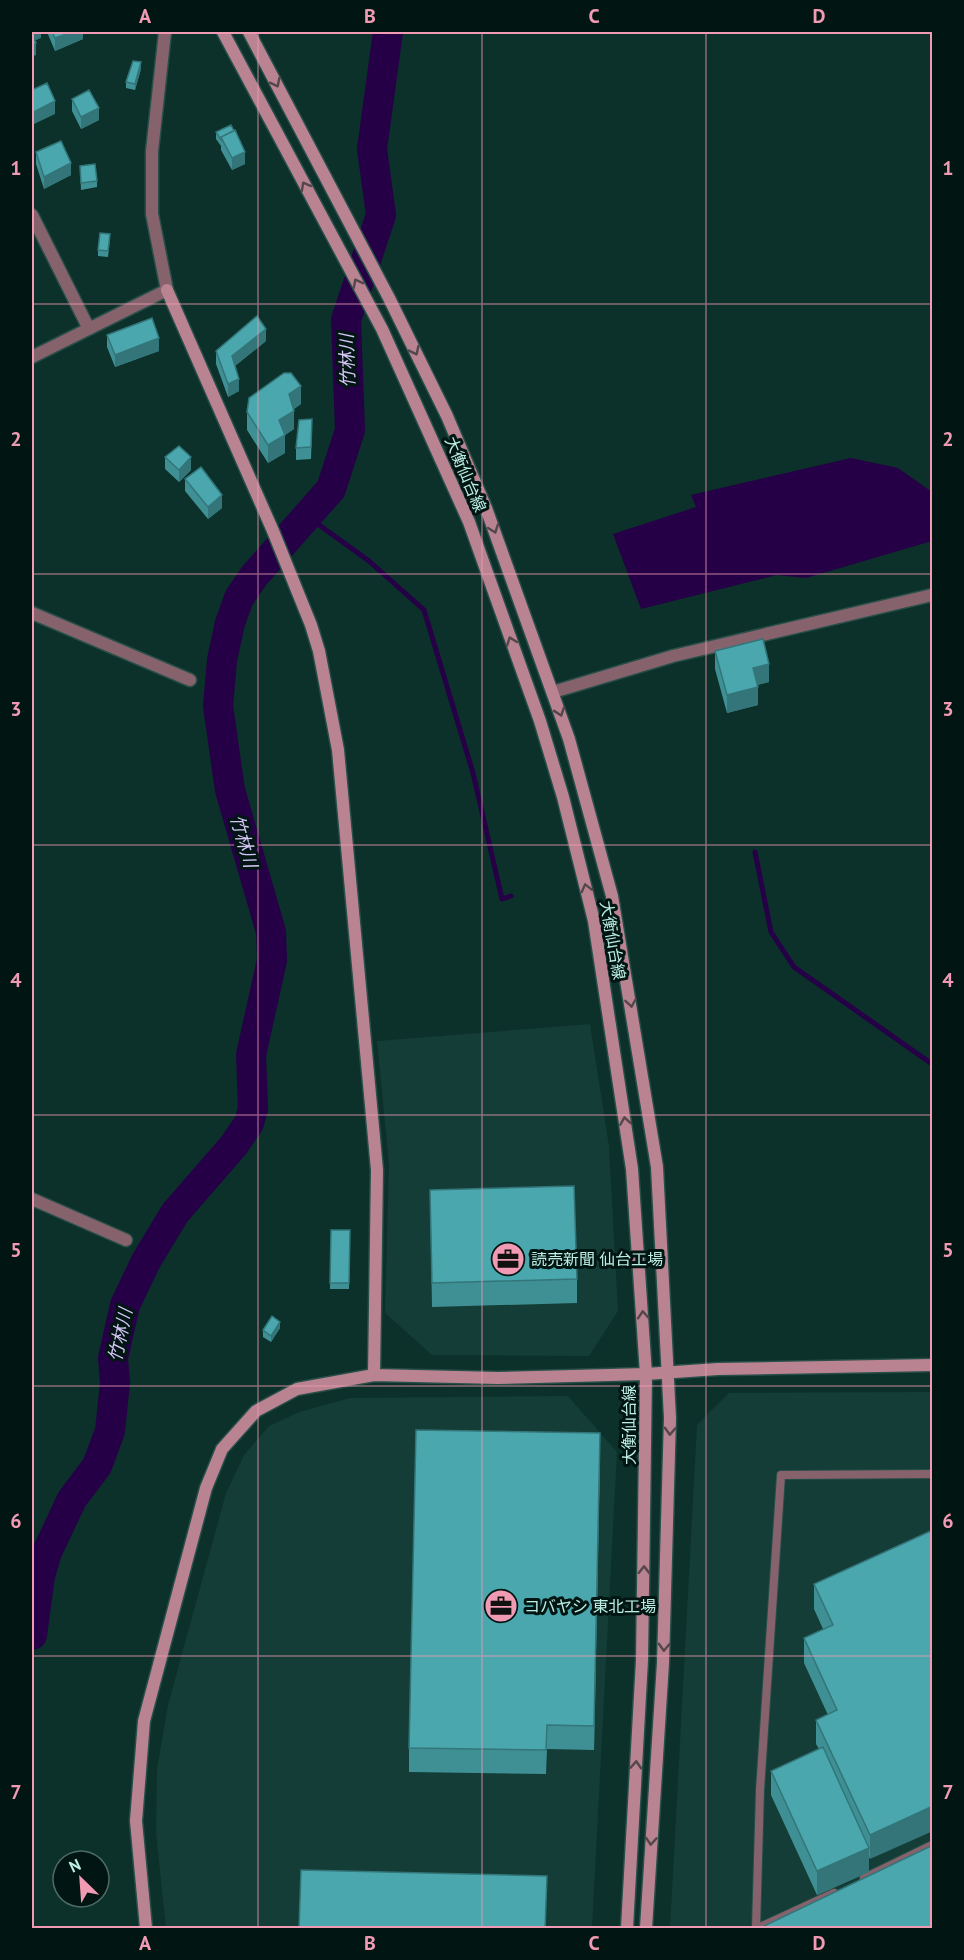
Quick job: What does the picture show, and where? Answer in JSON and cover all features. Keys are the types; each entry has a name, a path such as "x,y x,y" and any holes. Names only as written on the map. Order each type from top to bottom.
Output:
{"main road":[{"name":"大衡仙台線","path":"223,32 382,329 469,522 540,722 566,808 594,921 632,1169 646,1374 642,1660 627,1929"},
{"name":"大衡仙台線","path":"249,32 389,298 447,416 482,498 554,692 612,896 657,1167 669,1372 670,1418 663,1663 645,1929"},
{"path":"166,290 273,531 319,651 339,761 377,1170 374,1375"},
{"path":"146,1929 136,1821 144,1721 206,1488 222,1449 256,1411 297,1389 374,1375 498,1378 646,1374 718,1369 933,1365"}],"street":[{"path":"32,357 166,290 152,214 152,151 165,32"},
{"path":"32,215 88,327"},
{"path":"554,692 673,656 933,595"},
{"path":"32,613 190,680"},
{"path":"32,1199 126,1240"}],"lane":[{"path":"844,1888 757,1929 760,1790 781,1475 933,1474"},
{"path":"853,1883 933,1845"}],"shaded area":[{"path":"851,458 898,468 932,492 932,541 806,578 777,575 641,609 613,534 696,507 691,495"},
{"path":"590,1024 609,1146 618,1311 589,1356 432,1355 385,1313 389,1164 377,1041"},
{"path":"932,1392 932,1928 670,1928 697,1425 729,1393"},
{"path":"568,1396 617,1452 592,1928 166,1928 156,1833 157,1769 168,1705 226,1493 244,1455 269,1426 299,1412 350,1398"}],"building":[{"path":"52,32 72,32 55,38"},
{"path":"133,61 141,62 135,84 126,82"},
{"path":"47,83 55,101 32,113 32,90"},
{"path":"89,90 99,108 81,117 72,99"},
{"path":"231,125 234,131 221,137 221,140 216,132"},
{"path":"235,130 245,152 232,158 221,137"},
{"path":"61,141 71,163 44,177 36,152"},
{"path":"95,164 97,181 81,183 80,166"},
{"path":"100,233 110,234 108,251 98,250"},
{"path":"257,316 266,329 232,356 239,379 228,384 216,351"},
{"path":"152,318 159,338 115,355 107,335"},
{"path":"284,373 291,373 301,386 289,394 294,411 279,420 285,435 268,445 247,412 249,398"},
{"path":"312,419 311,447 296,448 299,420"},
{"path":"179,446 191,457 179,470 165,457"},
{"path":"201,467 222,495 208,507 185,479"},
{"path":"763,639 769,664 753,668 758,687 727,695 715,651"},
{"path":"574,1186 577,1279 432,1283 430,1190"},
{"path":"331,1230 350,1230 349,1283 330,1283"},
{"path":"272,1316 280,1322 271,1336 263,1330"},
{"path":"416,1430 600,1433 594,1726 547,1725 546,1750 409,1748"},
{"path":"933,1530 933,1806 870,1835 816,1720 837,1710 804,1638 833,1625 814,1584"},
{"path":"823,1747 869,1848 817,1871 771,1771"},
{"path":"933,1845 933,1929 766,1929 764,1926"},
{"path":"301,1870 547,1876 545,1929 299,1929"}],"waterway":[{"name":"竹林川","path":"32,1635 40,1576 47,1552 72,1499 97,1466 110,1431 115,1383 113,1358 125,1305 146,1261 175,1213 234,1145 249,1123 253,1109 251,1055 272,960 271,932 230,790 218,706 222,660 230,623 239,598 254,576 331,489 350,430 346,320 381,215 372,149 388,32"},
{"path":"308,517 369,561 424,610 473,773 502,899 511,896"},
{"path":"755,852 771,932 794,967 932,1064"}],"place":[{"name":"読売新聞 仙台工場","path":"508,1259"},
{"name":"コバヤシ 東北工場","path":"501,1606"}]}
